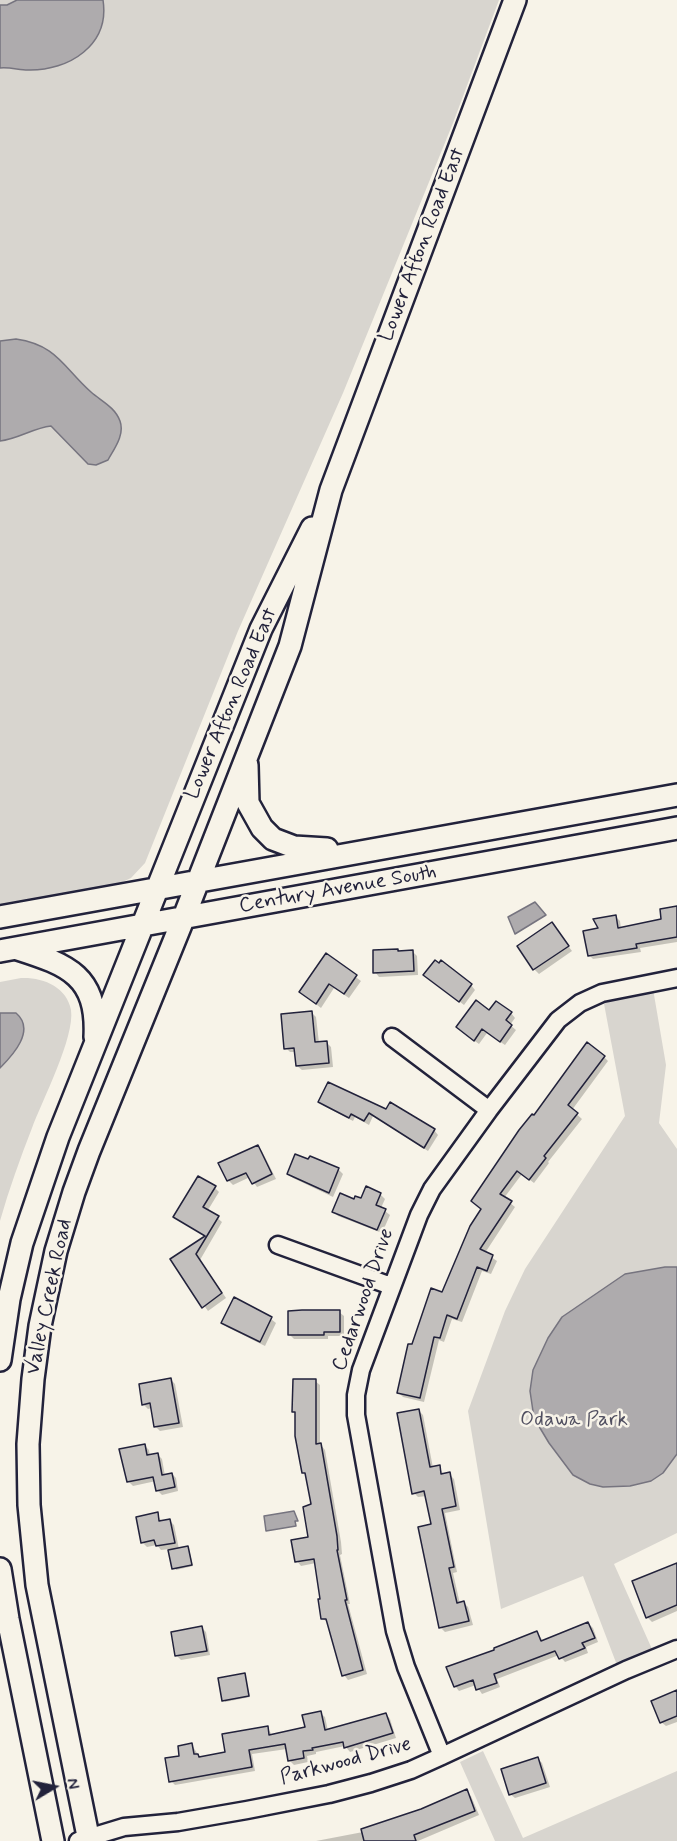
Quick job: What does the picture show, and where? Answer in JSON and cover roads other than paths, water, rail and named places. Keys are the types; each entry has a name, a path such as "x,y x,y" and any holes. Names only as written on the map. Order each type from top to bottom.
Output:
{"main road":[{"name":"Lower Afton Road East","path":"198,881 290,646 331,490 515,0"},
{"name":"Lower Afton Road East","path":"156,889 261,629 331,490"},
{"path":"246,757 248,803 262,828 273,839 294,847 363,851"},
{"name":"Century Avenue South","path":"0,917 677,795"},
{"name":"Century Avenue South","path":"7,949 677,828"},
{"name":"Valley Creek Road","path":"85,1840 43,1617 33,1546 28,1467 33,1378 56,1251 74,1192 198,881"},
{"name":"Valley Creek Road","path":"0,1360 9,1299 27,1225 55,1145 156,889"},
{"path":"7,949 63,965 83,983 93,1010 94,1045"},
{"path":"0,1569 53,1841"}],"street":[{"name":"Cedarwood Drive","path":"442,1756 406,1667 395,1631 356,1415 356,1395 362,1370 391,1286 419,1215 432,1189 558,1020 580,1003 610,991 677,978"},
{"path":"392,1038 489,1110"},
{"path":"278,1245 391,1286"},
{"name":"Parkwood Drive","path":"85,1840 113,1829 143,1833 178,1822 329,1794 393,1776 677,1649"}],"park label":[{"name":"Odawa Park","path":"574,1421"}]}
